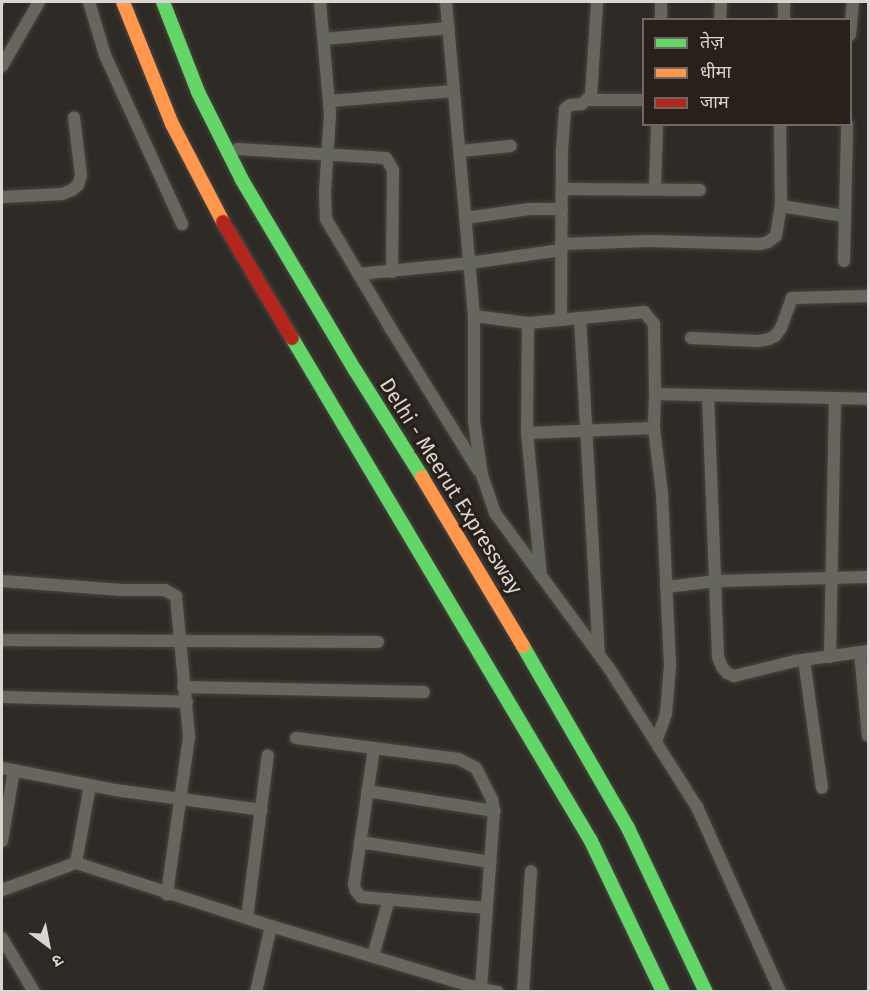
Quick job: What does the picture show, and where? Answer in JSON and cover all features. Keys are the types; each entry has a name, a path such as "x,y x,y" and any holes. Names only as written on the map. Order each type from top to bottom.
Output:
{"highway":[{"path":"123,2 172,124 215,208 591,841 663,992"},
{"name":"Delhi - Meerut Expressway","path":"163,2 198,92 242,180 355,370 446,514 628,828 706,992"}],"street":[{"path":"2,66 39,2"},
{"path":"89,2 105,56 182,224"},
{"path":"320,2 330,101 326,219 482,475"},
{"path":"446,2 470,263 474,316 474,421 482,475 495,513 599,654 697,807 780,992"},
{"path":"588,100 594,74 597,2"},
{"path":"660,18 661,2"},
{"path":"720,18 721,2"},
{"path":"784,2 784,18"},
{"path":"852,18 853,2"},
{"path":"324,39 449,28"},
{"path":"330,101 454,90"},
{"path":"561,320 561,209 565,109 570,105 582,104 588,100 642,100"},
{"path":"2,197 62,194 78,185 81,175 74,117"},
{"path":"655,189 657,126"},
{"path":"358,274 470,263 561,247 650,241 760,244 776,236 781,206 780,126"},
{"path":"844,261 847,126"},
{"path":"461,151 511,146"},
{"path":"237,148 386,158 391,164 392,272"},
{"path":"562,189 700,190"},
{"path":"781,206 844,216"},
{"path":"466,218 529,209 561,209"},
{"path":"691,338 758,341 769,339 776,336 781,328 792,298 868,296"},
{"path":"474,316 528,323 644,312 654,324 654,428 662,494 669,682 666,714 656,741"},
{"path":"580,318 599,654"},
{"path":"528,323 527,433 542,577"},
{"path":"655,394 868,399"},
{"path":"708,396 717,580 718,657 727,673 734,676 804,660 864,652 868,735"},
{"path":"830,657 835,398"},
{"path":"527,433 654,428"},
{"path":"666,586 717,580 868,577"},
{"path":"2,581 172,591 176,596 179,605 179,641 189,737 182,800 167,894"},
{"path":"2,640 378,642"},
{"path":"804,660 822,788"},
{"path":"183,687 424,692"},
{"path":"2,697 187,702"},
{"path":"296,738 459,759 476,768 494,811 481,989"},
{"path":"374,748 354,885 356,891 361,897 487,908"},
{"path":"247,918 268,755"},
{"path":"2,841 8,769 182,800 262,810"},
{"path":"76,863 90,785"},
{"path":"367,791 494,811"},
{"path":"360,842 490,862"},
{"path":"2,890 76,863 167,894 481,989 498,992"},
{"path":"523,992 531,871"},
{"path":"373,956 389,899"},
{"path":"256,992 272,926"},
{"path":"2,938 34,992"}],"traffic: fast":[{"path":"163,2 198,92 242,180 355,370 422,477"},
{"path":"292,338 591,841 663,992"},
{"path":"523,646 628,828 706,992"}],"traffic: slow":[{"path":"123,2 172,124 223,222"},
{"path":"422,477 523,646"}],"traffic: jam":[{"path":"223,222 292,338"}]}
